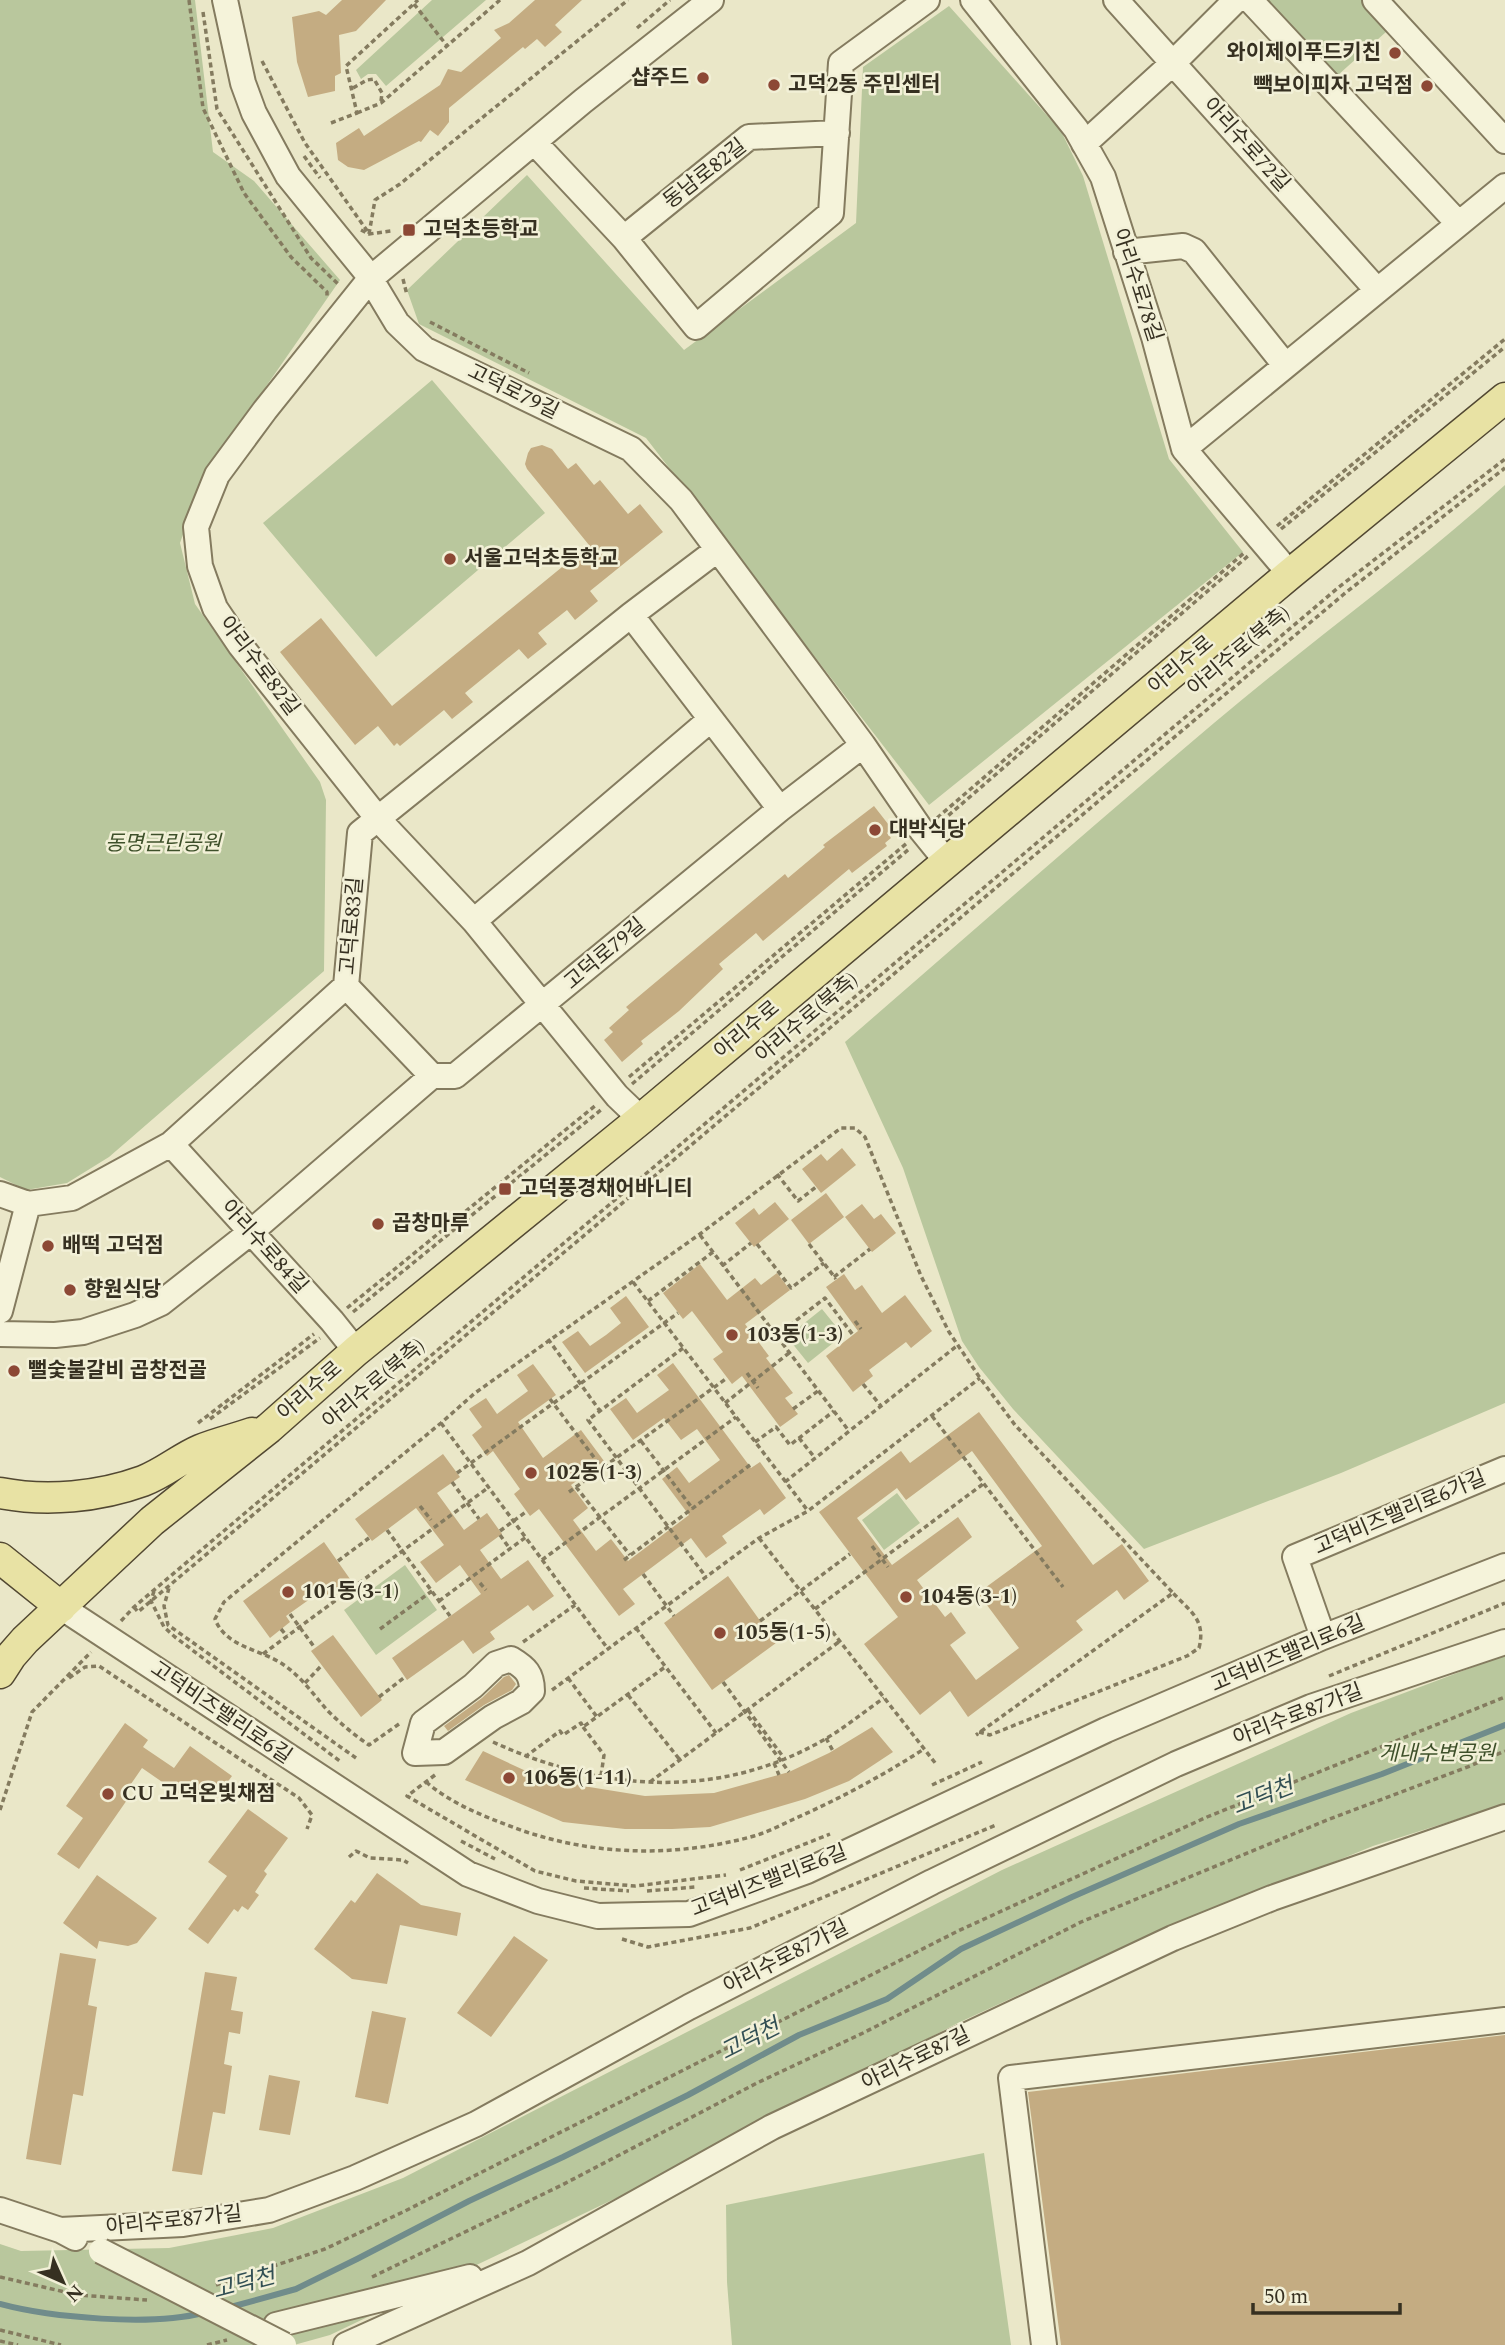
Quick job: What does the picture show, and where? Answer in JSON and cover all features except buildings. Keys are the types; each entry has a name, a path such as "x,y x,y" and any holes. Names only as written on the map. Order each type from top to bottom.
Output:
{"main road":[{"name":"아리수로","path":"0,1673 11,1656 61,1606 152,1521 269,1428 356,1351 641,1119 1290,574 1505,398"},
{"path":"0,1493 64,1497 100,1493 145,1480 200,1450 269,1428"},
{"path":"0,1558 61,1606"}],"street":[{"name":"고덕로79길","path":"225,0 243,83 254,113 288,176 370,279 397,323 424,349 631,449 681,500 863,745 916,840 948,863"},
{"path":"370,279 583,101 711,0"},
{"path":"534,142 625,238 696,327 831,213 841,63 927,0"},
{"name":"아리수로78길","path":"973,0 1076,129 1103,177 1154,337 1184,449 1290,574"},
{"name":"아리수로72길","path":"1116,0 1377,290"},
{"path":"1375,0 1505,142"},
{"path":"1084,144 1173,63 1252,2 1458,223"},
{"name":"동남로82길","path":"625,238 749,137 836,133"},
{"path":"1184,449 1505,186"},
{"path":"1126,253 1183,246 1194,251 1285,365"},
{"name":"아리수로82길","path":"370,279 265,410 218,475 197,527 200,566 215,608 240,645 379,820 474,921 615,1093 641,1119"},
{"name":"고덕로83길","path":"0,1194 28,1204 72,1198 171,1144 346,986 360,833 631,615 717,550"},
{"path":"631,615 780,809"},
{"path":"474,921 710,720"},
{"name":"고덕로79길","path":"543,1004 780,809 863,745"},
{"path":"346,986 432,1076"},
{"path":"0,1334 55,1335 83,1332 135,1315 160,1303 250,1232 432,1076 455,1076 543,1004"},
{"name":"아리수로84길","path":"171,1144 356,1351"},
{"path":"0,1311 28,1204"},
{"name":"고덕비즈밸리로6가길","path":"1323,1637 1296,1557 1505,1469"},
{"name":"고덕비즈밸리로6길","path":"61,1606 468,1874 538,1901 598,1916 689,1914 807,1871 1094,1736 1323,1637 1505,1566"},
{"name":"아리수로87가길","path":"60,2230 183,2224 270,2210 355,2178 476,2124 690,2007 847,1926 1176,1763 1311,1707 1505,1642"},
{"path":"511,1660 524,1667 532,1678 533,1691 521,1702 492,1717 444,1752 415,1752 423,1723 473,1686 496,1664 511,1660"},
{"name":"아리수로87길","path":"346,2345 528,2263 772,2127 1173,1938 1272,1898 1505,1817"},
{"path":"1044,2345 1011,2078 1505,2020"},
{"path":"0,2204 27,2219"},
{"path":"0,2210 60,2230 280,2335 528,2263"}],"path":[{"path":"189,0 203,108 244,193 291,257 327,292 326,304"},
{"path":"357,113 346,65 418,0"},
{"path":"331,123 381,103 500,0"},
{"path":"369,234 375,200 400,184 628,0"},
{"path":"414,4 448,47"},
{"path":"260,56 304,143 369,234"},
{"path":"352,89 367,79 374,79 382,93 381,103"},
{"path":"301,153 325,184"},
{"path":"349,216 360,230 369,234"},
{"path":"201,1427 333,1324 615,1093 916,840 1262,541 1505,339"},
{"path":"1262,541 1505,347"},
{"name":"아리수로(북측)","path":"151,1601 138,1612 134,1607 1339,587 1505,459"},
{"path":"151,1601 1344,594 1505,468"},
{"path":"369,1745 345,1727 305,1683 283,1665 233,1641 219,1631 215,1619 224,1602 475,1393 700,1234 841,1128 855,1128 865,1137 921,1276 958,1345 980,1378 1015,1425 1198,1619 1203,1632 1199,1648 1187,1656 990,1735 977,1733 1173,1593"},
{"path":"777,1174 798,1202 816,1187"},
{"path":"700,1234 849,1431"},
{"path":"723,1266 751,1243"},
{"path":"757,1244 791,1288 824,1263"},
{"path":"809,1244 835,1278 870,1249"},
{"path":"648,1301 713,1252"},
{"path":"633,1282 808,1511"},
{"path":"776,1336 825,1298 853,1335"},
{"path":"457,1473 552,1401 678,1313"},
{"path":"855,1321 862,1329"},
{"path":"190,1430 333,1324"},
{"path":"548,1339 600,1411"},
{"path":"785,1482 958,1345"},
{"path":"683,1348 588,1420 706,1577"},
{"path":"725,1403 789,1353"},
{"path":"747,1373 758,1388"},
{"path":"569,1492 727,1378"},
{"path":"547,1693 758,1538 808,1511 980,1378"},
{"path":"863,1384 881,1406"},
{"path":"793,1409 818,1391"},
{"path":"552,1401 602,1468"},
{"path":"755,1442 776,1427 790,1445 834,1411"},
{"path":"933,1416 1063,1587"},
{"path":"542,1560 736,1417"},
{"path":"441,1423 608,1649"},
{"path":"799,1438 815,1458"},
{"path":"640,1440 692,1509"},
{"path":"624,1560 750,1465"},
{"path":"453,1482 480,1519"},
{"path":"815,1609 983,1484"},
{"path":"263,1654 489,1487"},
{"path":"576,1487 629,1555"},
{"path":"420,1506 431,1520"},
{"path":"510,1549 500,1533 527,1511"},
{"path":"387,1530 450,1616"},
{"path":"439,1601 526,1537"},
{"path":"338,1561 369,1538"},
{"path":"758,1538 936,1764"},
{"path":"872,1546 888,1567"},
{"path":"760,1621 850,1554"},
{"path":"643,1574 674,1616"},
{"path":"480,1583 486,1590"},
{"path":"169,1586 164,1606 169,1625 356,1758"},
{"path":"155,1589 151,1601 164,1627 349,1768"},
{"path":"380,1629 432,1591"},
{"path":"290,1614 315,1648"},
{"path":"636,1628 716,1733"},
{"path":"281,1629 287,1636"},
{"path":"649,1783 840,1642"},
{"path":"305,1683 322,1665"},
{"path":"0,1810 32,1712 64,1681 85,1667 99,1666 299,1798 312,1815 307,1829"},
{"path":"583,1727 665,1667"},
{"path":"379,1697 405,1677"},
{"path":"568,1678 597,1717"},
{"path":"723,1682 789,1772"},
{"path":"628,1695 680,1760"},
{"path":"211,2287 325,2249 394,2217 958,1931 1169,1834 1505,1697"},
{"path":"484,1738 525,1756 601,1776 649,1783 722,1779 774,1763 826,1738 884,1698"},
{"path":"748,1710 784,1758"},
{"path":"525,1756 560,1731 563,1735 581,1723 604,1755 601,1776"},
{"path":"826,1738 833,1751"},
{"path":"426,1782 441,1795 484,1816 548,1839 624,1852 690,1850 757,1835 878,1779 924,1749"},
{"path":"368,2279 562,2185 757,2083 1081,1922 1302,1830 1505,1751"},
{"path":"929,1790 991,1761"},
{"path":"774,1763 779,1775"},
{"path":"436,1774 407,1796 535,1871 576,1881 635,1886 725,1876 834,1832"},
{"path":"451,1836 497,1860"},
{"path":"583,1888 635,1892 701,1887"},
{"path":"0,2277 78,2295 151,2300"},
{"path":"0,2330 61,2345"},
{"path":"0,2341 18,2345"}],"green space":[{"name":"동명근린공원","path":"0,0 195,0 213,152 254,181 340,280 203,477 180,543 195,604 320,782 326,800 324,971 109,1157 67,1183 26,1190 0,1177"},
{"path":"432,0 486,0 386,86 376,74 368,74 361,79 356,70"},
{"path":"1250,0 1375,0 1396,23 1328,84"},
{"path":"949,6 1061,131 1083,176 1169,459 1243,552 929,805 646,438 419,324 407,290 527,175 684,350 856,223 863,67"},
{"path":"432,380 545,513 376,657 263,523"},
{"path":"1505,485 1505,1403 1341,1473 1144,1549 1013,1409 962,1341 903,1168 845,1042 1214,723 1434,546"},
{"path":"822,1309 843,1335 808,1363 787,1337"},
{"path":"897,1493 920,1523 884,1550 862,1520"},
{"path":"405,1565 437,1610 376,1655 344,1610"},
{"name":"게내수변공원","path":"1505,1655 1505,1804 1373,1846 1092,1961 958,2023 652,2181 330,2335 294,2345 0,2345 0,2244 21,2251 169,2248 273,2228 403,2178 1002,1870 1351,1713"},
{"path":"984,2153 1011,2345 732,2345 727,2282 726,2205"}],"waterway":[{"name":"고덕천","path":"227,2308 296,2289 469,2201 688,2095 799,2035 887,1999 961,1949 1072,1897 1239,1824 1382,1774 1505,1725"},
{"name":"고덕천","path":"0,2304 46,2313 102,2319 157,2319 203,2313"}],"place":[{"name":"와이제이푸드키친","path":"1395,53"},
{"name":"샵주드","path":"703,78"},
{"name":"고덕2동 주민센터","path":"774,85"},
{"name":"빽보이피자 고덕점","path":"1427,86"},
{"name":"고덕초등학교","path":"409,230"},
{"name":"서울고덕초등학교","path":"450,559"},
{"name":"대박식당","path":"875,830"},
{"name":"고덕풍경채어바니티","path":"505,1189"},
{"name":"곱창마루","path":"378,1224"},
{"name":"배떡 고덕점","path":"48,1246"},
{"name":"향원식당","path":"70,1290"},
{"name":"103동(1-3)","path":"732,1335"},
{"name":"뻘숯불갈비 곱창전골","path":"14,1371"},
{"name":"102동(1-3)","path":"531,1473"},
{"name":"101동(3-1)","path":"288,1592"},
{"name":"104동(3-1)","path":"906,1597"},
{"name":"105동(1-5)","path":"720,1633"},
{"name":"106동(1-11)","path":"509,1778"},
{"name":"CU 고덕온빛채점","path":"108,1794"}]}
